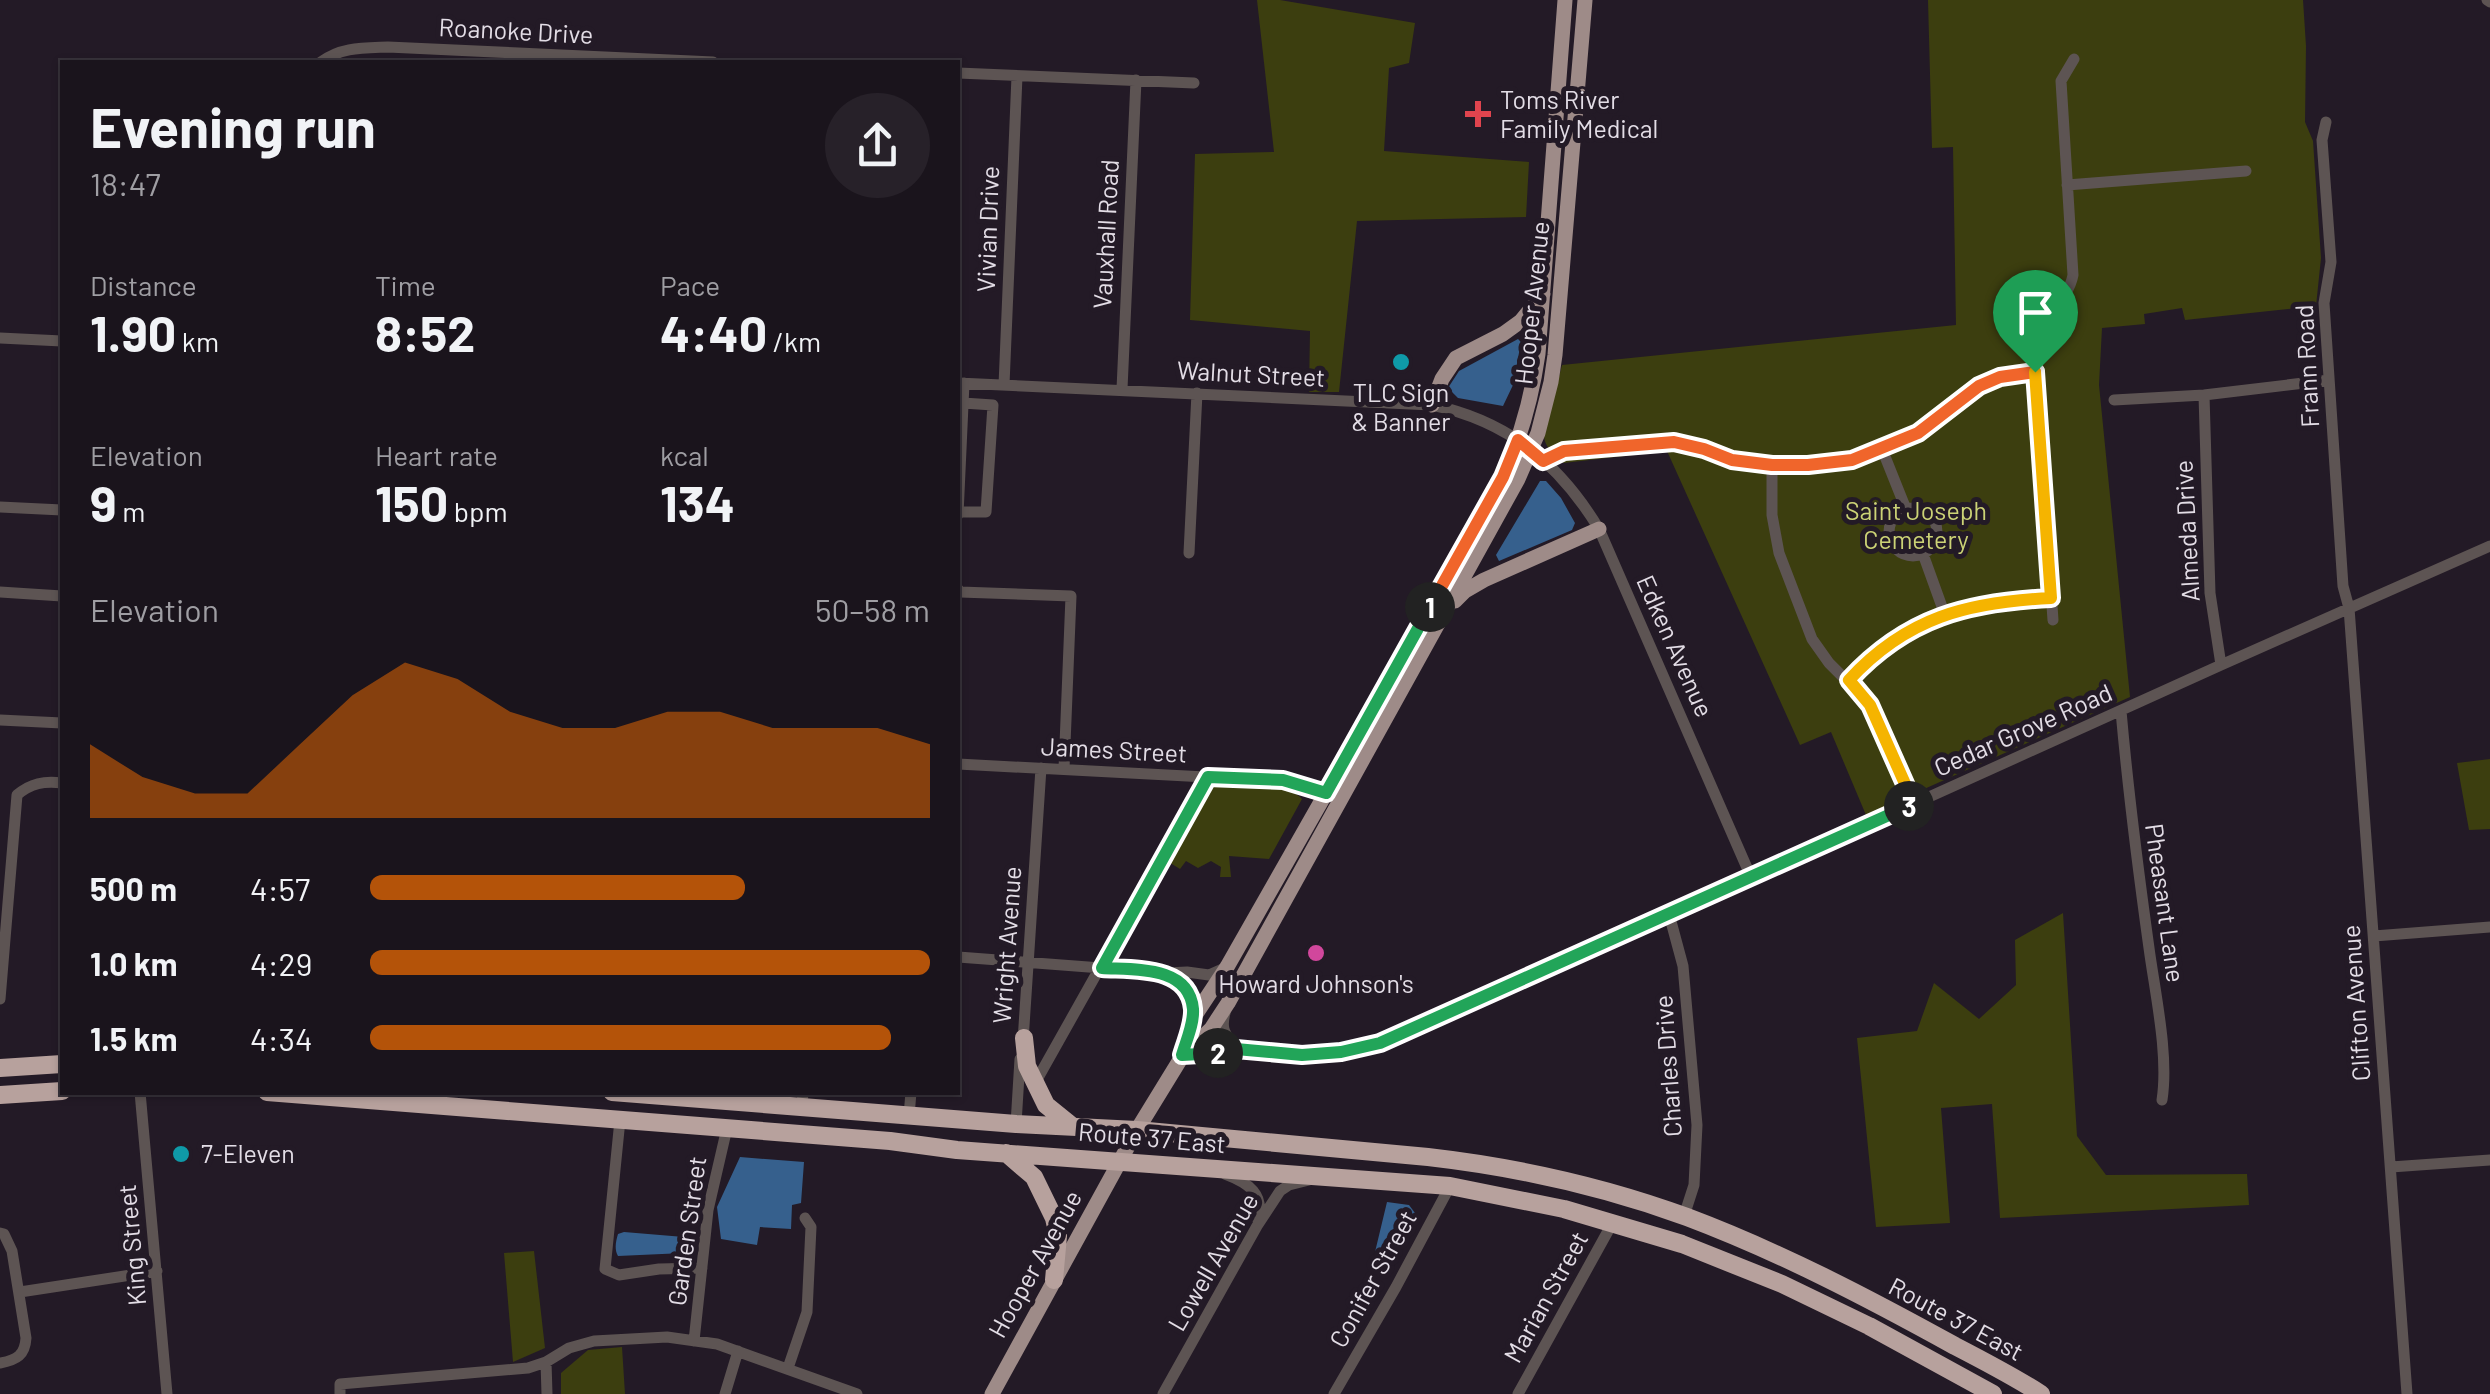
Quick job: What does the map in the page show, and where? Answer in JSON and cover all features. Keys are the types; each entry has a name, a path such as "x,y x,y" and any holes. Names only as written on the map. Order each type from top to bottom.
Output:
{"highway":[{"path":"1024,1038 1034,1085 1046,1105 1072,1126"},
{"path":"0,1068 60,1064"},
{"path":"0,1095 60,1091"},
{"name":"Route 37 East","path":"305,1095 1450,1186 1614,1222 1719,1257 1811,1297 1993,1394"},
{"name":"Route 37 East","path":"695,1096 803,1100 910,1116 1137,1130 1472,1163 1610,1194 1684,1216 1756,1244 1918,1325 2041,1394"},
{"path":"1006,1152 1034,1178 1054,1218 1058,1236 1054,1280"}],"main road":[{"name":"Hooper Avenue","path":"992,1394 1182,1055 1192,1020 1326,793 1503,477 1531,451 1566,0"},
{"name":"Hooper Avenue","path":"1182,1055 1211,1029 1228,1003 1531,451 1555,355 1585,0"},
{"path":"1432,405 1456,358 1521,321 1543,294"},
{"path":"1448,607 1484,580 1599,529"},
{"path":"1001,1376 1003,1394"}],"street":[{"name":"Roanoke Drive","path":"323,60 354,48 388,47 643,60"},
{"path":"2053,620 2034,342 2036,332 2067,295 2073,274 2061,81 2074,59"},
{"path":"960,73 1194,83"},
{"name":"Vivian Drive","path":"1004,385 1017,76"},
{"name":"Vauxhall Road","path":"1122,389 1136,80"},
{"name":"Frann Road","path":"2326,122 2322,140 2330,262 2324,303 2342,586 2349,608"},
{"path":"2067,185 2246,171"},
{"path":"0,338 60,341"},
{"path":"1531,451 1674,442 1732,460 1772,465 1852,460 1918,433 1979,386 2000,377 2035,372"},
{"path":"2114,400 2329,380"},
{"name":"Walnut Street","path":"961,383 1432,405 1470,414 1502,429 1531,451"},
{"path":"960,469 961,383"},
{"path":"1189,553 1197,394"},
{"name":"Almeda Drive","path":"2204,394 2210,592 2221,665"},
{"path":"960,512 986,512 992,405 963,404"},
{"path":"1882,449 1906,509"},
{"name":"Edken Avenue","path":"1531,451 1564,480 1599,529 1751,877"},
{"path":"1772,465 1772,515 1779,553 1812,639 1829,663 1870,705 1914,804"},
{"path":"0,507 60,510"},
{"path":"1906,509 1922,509 1938,527 1935,544 1922,554 1907,556 1890,540 1893,518 1906,509"},
{"name":"Cedar Grove Road","path":"1182,1055 1236,1049 1302,1055 1380,1043 2490,546"},
{"path":"1922,554 1945,615"},
{"path":"0,592 60,596"},
{"path":"960,592 1071,596 1064,769"},
{"path":"1849,680 1866,662 1910,630 1945,615 1974,606 2051,598"},
{"name":"Clifton Avenue","path":"2349,608 2407,1394"},
{"name":"Pheasant Lane","path":"2121,711 2130,817 2163,1063 2162,1100"},
{"path":"0,720 60,723"},
{"name":"James Street","path":"960,764 1283,780 1326,793"},
{"name":"Wright Avenue","path":"1016,1124 1041,768"},
{"path":"1034,1085 1208,777"},
{"path":"0,998 17,795 28,785 60,783"},
{"name":"Charles Drive","path":"1669,914 1683,966 1697,1125 1694,1185 1684,1216"},
{"path":"2374,936 2490,927"},
{"path":"960,957 1166,973 1209,974 1226,966"},
{"path":"1166,973 1187,992 1193,1006 1192,1020"},
{"path":"1228,1003 1222,1024 1236,1049"},
{"name":"King Street","path":"140,1095 168,1394"},
{"path":"910,1116 911,1095"},
{"path":"620,1120 605,1269 619,1275 702,1268"},
{"name":"Garden Street","path":"694,1340 708,1210 727,1128"},
{"path":"2391,1167 2490,1160"},
{"path":"1207,1168 1252,1188 1261,1210 1258,1226"},
{"name":"Lowell Avenue","path":"1163,1394 1283,1188 1321,1176"},
{"name":"Conifer Street","path":"1334,1394 1450,1186"},
{"path":"788,1368 807,1312 811,1226 805,1218"},
{"name":"Marian Street","path":"1518,1394 1614,1222"},
{"path":"0,1234 9,1241 26,1347 14,1360 0,1363"},
{"path":"20,1292 157,1272"},
{"path":"340,1389 528,1368 594,1341 666,1337 717,1344 857,1394"},
{"path":"725,1394 738,1351"},
{"path":"546,1362 546,1394"}],"green space":[{"path":"1257,0 1280,0 1415,23 1409,63 1389,68 1384,151 1529,162 1526,217 1357,221 1339,392 1309,392 1310,331 1190,320 1195,154 1274,152"},
{"name":"Saint Joseph Cemetery","path":"1928,0 2303,0 2305,122 2313,141 2321,258 2316,306 2185,320 2182,308 2144,314 2145,324 2102,328 2099,385 2130,697 1866,815 1831,732 1800,745 1667,451 1564,463 1548,447 1544,435 1562,365 1956,325 1953,147 1932,148"},
{"path":"2490,759 2490,829 2469,830 2457,763"},
{"path":"1214,783 1274,787 1302,799 1269,859 1229,856 1231,877 1220,877 1221,867 1211,861 1198,868 1186,861 1180,869 1167,861"},
{"path":"2063,913 2077,1136 2106,1175 2247,1174 2249,1205 2000,1218 1992,1104 1941,1108 1950,1223 1876,1227 1857,1038 1917,1031 1934,983 1979,1019 2016,985 2015,940"},
{"path":"534,1251 545,1348 513,1362 504,1253"},
{"path":"622,1347 625,1394 561,1394 561,1373 588,1350"}],"water":[{"path":"1518,339 1521,342 1513,385 1503,406 1458,398 1448,388 1459,371"},
{"path":"1540,481 1546,481 1561,498 1575,523 1572,530 1499,561 1496,555"},
{"path":"740,1157 804,1162 801,1203 792,1205 791,1229 760,1227 757,1245 721,1239 717,1207"},
{"path":"1387,1202 1409,1205 1415,1220 1394,1257 1384,1258 1375,1252"},
{"path":"624,1232 684,1237 687,1249 684,1253 618,1256 617,1237"}],"place":[{"name":"Toms River Family Medical","path":"1478,114"},
{"name":"TLC Sign & Banner","path":"1401,362"},
{"name":"Howard Johnson's","path":"1316,953"},
{"name":"7-Eleven","path":"181,1154"}],"route":[{"path":"2035,372 2051,598 1974,606 1945,615 1910,630 1866,662 1849,680 1870,705 1914,804 1405,1034 1341,1052 1302,1055 1236,1049 1182,1055 1193,1006 1178,981 1166,973 1102,968 1208,777 1283,780 1326,793 1503,477 1518,440 1543,461 1564,451 1674,442 1732,460 1772,465 1852,460 1918,433 1979,386 2000,377 2035,372"}]}
